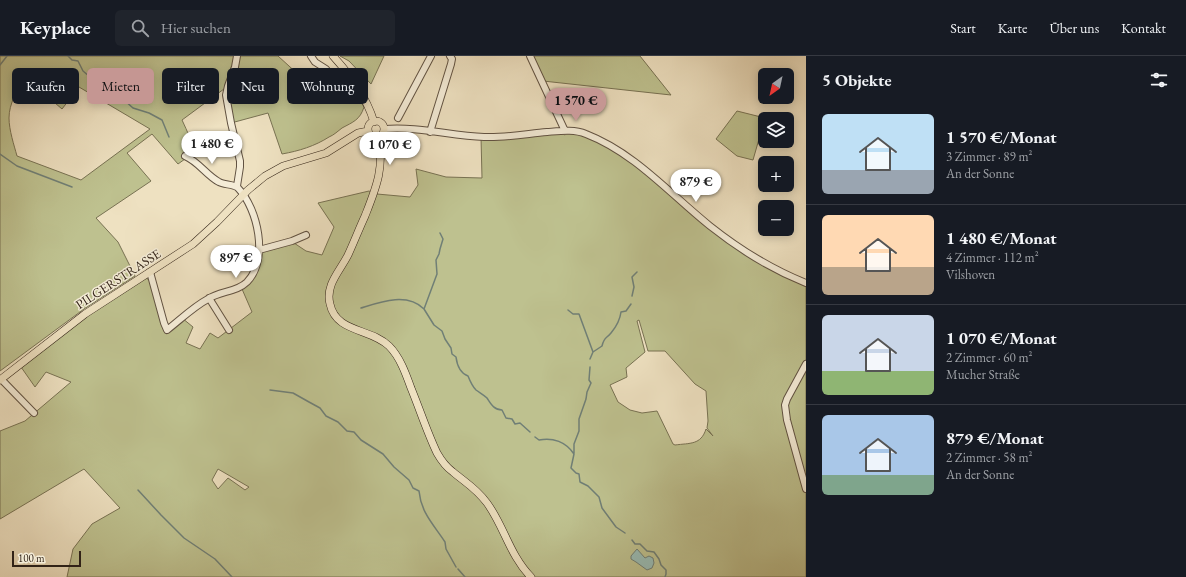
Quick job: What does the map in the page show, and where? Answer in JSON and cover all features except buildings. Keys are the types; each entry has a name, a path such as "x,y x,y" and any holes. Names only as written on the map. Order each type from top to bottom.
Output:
{"main road":[{"path":"333,56 352,79 364,97 374,122"},
{"path":"377,121 382,124 384,129 383,134 378,137 372,136 368,131 371,123 377,121"},
{"name":"PILGERSTRASSE","path":"1,380 86,314 194,244 218,222 243,194 265,176 282,166 326,153 358,133 368,131"},
{"path":"378,137 381,159 377,185 353,244 330,286 329,300 331,310 337,319 346,326 382,340 396,354 437,453 452,472 471,485 484,498 515,556 531,577"}],"street":[{"path":"237,56 226,95 240,161 237,186"},
{"path":"311,56 315,62 324,68"},
{"path":"398,118 431,56"},
{"path":"430,132 451,64 452,59 450,56"},
{"path":"530,56 565,130"},
{"path":"384,129 402,128 484,137 565,130 585,133 602,140 620,151 647,171 705,222 731,242 771,267 806,282"},
{"path":"150,272 167,330 209,298 238,288 248,281 256,265 259,242 256,223 251,208 243,194 237,186 219,182 193,159 185,156"},
{"path":"259,250 292,241 306,235"},
{"path":"209,298 229,330"},
{"path":"806,364 785,405 787,420 806,489"},
{"name":"PILGERSTRASSE","path":"1,380 34,413"}],"green space":[{"path":"0,56 278,56 291,68 287,68 287,104 362,104 364,107 358,118 334,134 312,146 282,154 268,113 231,123 229,104 279,104 279,68 227,68 227,87 219,93 219,68 162,68 162,104 204,104 182,120 191,141 192,154 178,164 152,134 127,153 151,181 96,218 118,242 135,276 84,309 0,371","holes":["12,68 79,68 79,87 87,92 87,68 154,68 154,104 108,104 150,129 81,180 17,156 9,118 12,102"]},
{"path":"340,56 384,56 371,84 368,81 368,68 356,68 349,61"},
{"path":"533,56 640,56 671,95 543,81"},
{"path":"56,104 66,104 62,109"},
{"path":"737,111 758,116 758,142 753,160 737,156 716,139"},
{"path":"579,131 620,151 731,242 806,283 806,577 67,577 73,549 92,524 120,508 84,469 0,519 0,431 25,421 71,382 46,372 35,387 21,367 69,329 100,307 146,278 151,281 167,330 182,318 193,327 186,343 200,349 210,333 218,338 252,312 242,289 258,267 262,251 294,243 306,251 322,255 334,227 318,203 369,191 377,194 410,197 418,185 416,169 446,177 482,178 481,137","holes":["639,320 648,351 665,351 695,384 706,391 707,428 713,436 706,429 698,441 675,445 673,444 657,411 642,413 630,410 618,402 610,385 627,377 626,368 645,352 637,321","218,469 249,487 245,490 228,478 218,489 212,480"]}],"water":[{"path":"637,549 645,558 649,556 653,558 654,563 652,568 647,570 631,559 631,556"}],"waterway":[{"path":"0,65 7,56"},
{"path":"68,56 72,60 78,61 83,71 97,83 106,85 133,108 149,113 162,120 169,137"},
{"path":"0,154 17,166 72,187"},
{"path":"440,233 443,239 436,260 437,274 424,309 434,325 442,331 451,348 452,354 456,357 459,368 468,376 476,390 487,398 495,408 502,410 506,418 512,419 515,424 520,423 530,432"},
{"path":"632,296 634,287 632,277 637,272"},
{"path":"361,308 385,301 402,300 410,301 424,309"},
{"path":"593,352 602,346 604,340 616,326 621,312 626,311 631,304"},
{"path":"568,310 573,314 579,314 593,352 590,359"},
{"path":"574,453 574,444 579,431 579,419 591,383 589,380 590,367"},
{"path":"270,390 293,393 320,408 326,416 338,422 347,431 354,432 361,440 383,454 394,467 409,480 413,488 419,491 422,506 432,524 445,542 446,549 456,567"},
{"path":"535,437 539,440 549,439 559,441 571,450 574,454 571,468 579,474 580,482 588,486 599,497 602,508 616,527 625,533"},
{"path":"138,490 184,538 215,559 232,577"},
{"path":"632,540 635,544 640,544 647,551 654,552 661,565 666,570 665,577"},
{"path":"458,569 465,577"}]}
